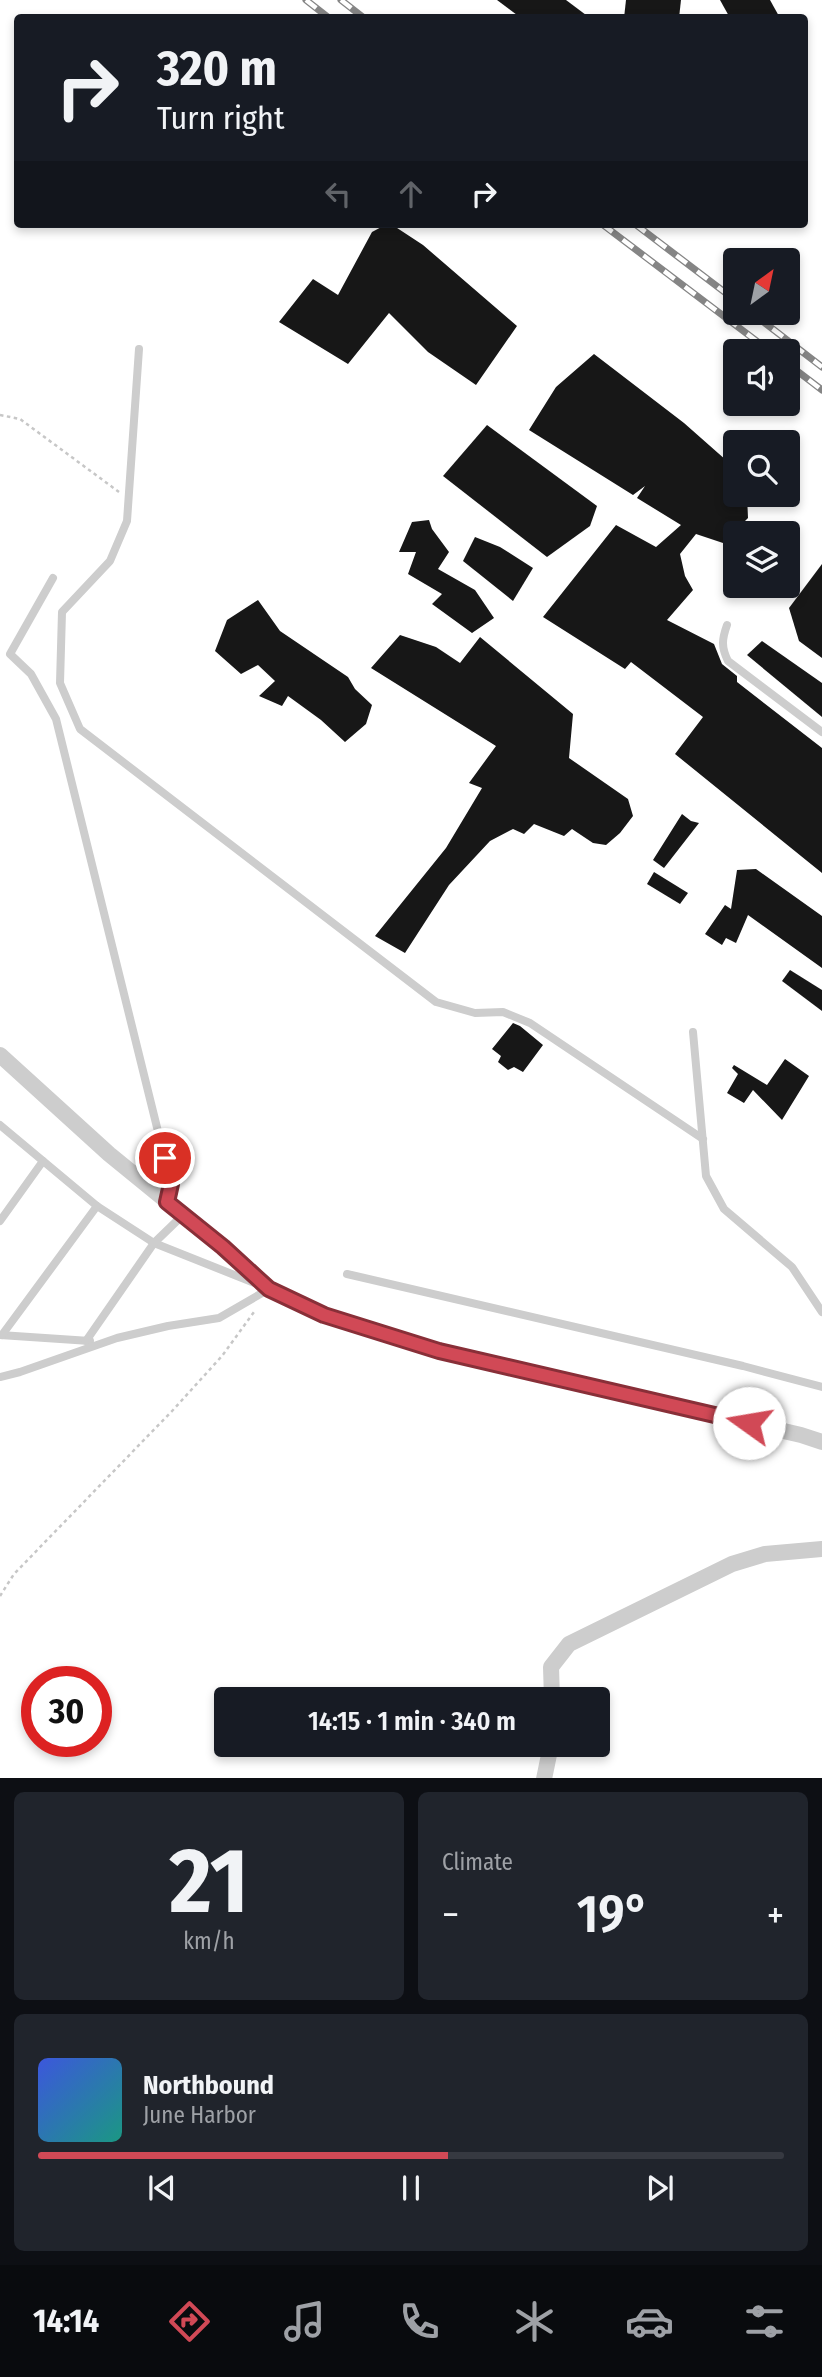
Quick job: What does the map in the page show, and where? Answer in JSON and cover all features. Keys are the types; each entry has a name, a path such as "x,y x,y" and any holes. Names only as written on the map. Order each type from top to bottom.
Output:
{"street":[{"path":"0,1055 109,1154 223,1247 269,1289 324,1315 439,1351 822,1442"},
{"path":"552,1687 551,1667 569,1644 732,1564 765,1554 822,1549"},
{"path":"544,1778 549,1757"}],"lane":[{"path":"139,349 127,521 110,561 62,612 60,683 80,729 436,1002 475,1013 503,1012 530,1023 703,1139"},
{"path":"53,579 10,654 31,674 56,719 171,1184 167,1202"},
{"path":"727,625 722,638 722,649 728,661 822,732"},
{"path":"693,1032 706,1176 724,1209 792,1267 822,1312"},
{"path":"0,1125 97,1206 154,1243 269,1289"},
{"path":"0,1221 43,1161"},
{"path":"1,1335 97,1206"},
{"path":"86,1341 154,1243 183,1215"},
{"path":"347,1274 743,1366 822,1387"},
{"path":"0,1377 117,1338 219,1318 269,1289"},
{"path":"1,1335 86,1341 117,1338"}],"path":[{"path":"0,415 20,419 128,499"},
{"path":"0,1596 14,1574 222,1356 253,1312"}],"building":[{"path":"497,0 566,0 585,14 516,14"},
{"path":"626,0 681,0 679,14 624,14"},
{"path":"720,0 770,0 778,14 728,14"},
{"path":"380,228 397,228 423,245 517,326 476,385 428,352 389,313 348,364 279,322 313,279 338,295 372,232"},
{"path":"594,354 684,423 723,457 723,507 748,507 748,518 745,521 723,521 723,543 696,534 680,554 685,576 693,590 667,620 714,644 722,664 737,676 737,682 822,748 822,873 675,754 703,717 631,662 625,669 543,617 616,525 656,547 681,525 637,498 645,486 633,495 529,430 556,387"},
{"path":"487,425 597,506 590,526 547,557 443,476"},
{"path":"429,520 432,529 449,552 438,569 475,590 494,618 472,633 432,604 442,594 408,574 416,552 399,552 412,522"},
{"path":"475,537 500,547 533,568 513,601 463,561"},
{"path":"822,564 822,658 799,641 789,608 796,598 800,598 800,593"},
{"path":"258,600 280,631 348,677 355,689 372,705 366,724 345,742 288,696 282,706 259,696 275,681 258,665 241,674 215,651 227,620"},
{"path":"400,635 436,647 460,663 480,637 573,714 569,758 628,799 633,816 606,845 593,843 572,829 564,836 534,824 524,834 513,829 490,841 449,885 405,953 375,936 446,848 482,788 469,783 496,746 371,668"},
{"path":"762,641 822,683 822,717 747,655"},
{"path":"682,814 699,823 664,868 653,860"},
{"path":"756,869 822,916 822,968 748,915 736,943 726,938 722,945 705,934 725,905 731,909 737,870"},
{"path":"654,872 688,893 680,904 647,884"},
{"path":"790,970 822,990 822,1011 782,981"},
{"path":"513,1023 543,1045 523,1072 514,1067 508,1070 498,1062 501,1056 492,1049"},
{"path":"785,1059 809,1076 782,1120 753,1090 744,1103 727,1093 738,1074 732,1068 734,1065 767,1085"}],"railway":[{"path":"306,0 324,14"},
{"path":"341,0 359,14"},
{"path":"607,228 754,339"},
{"path":"640,228 723,291"},
{"path":"769,326 822,367"},
{"path":"800,373 822,390"}],"route":[{"path":"165,1158 171,1184 167,1202 223,1247 269,1289 324,1315 439,1351 749,1423"}]}
